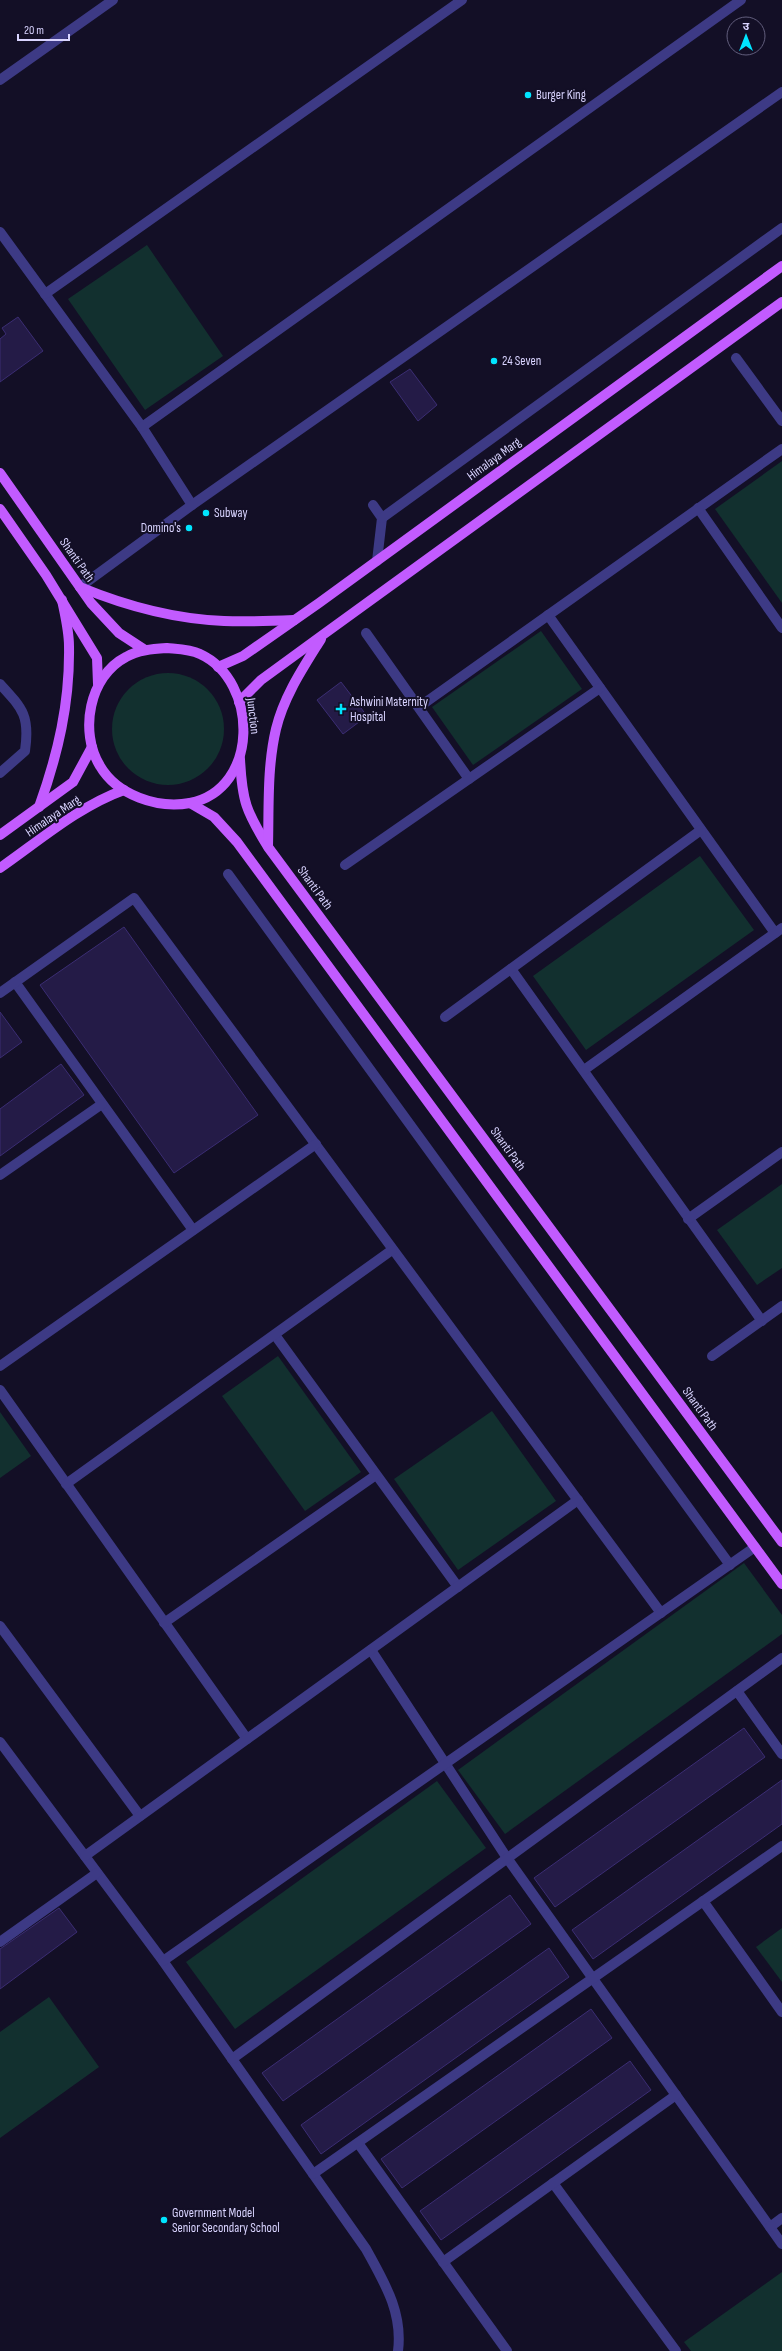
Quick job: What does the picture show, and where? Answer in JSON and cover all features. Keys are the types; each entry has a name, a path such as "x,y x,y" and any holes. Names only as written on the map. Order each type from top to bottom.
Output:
{"main road":[{"name":"Himalaya Marg","path":"218,667 243,656 377,561 782,266"},
{"path":"239,702 261,680 782,302"},
{"name":"Shanti Path","path":"0,473 91,603 119,633 145,650"},
{"path":"0,510 62,600 97,658 98,684"},
{"path":"80,587 116,602 167,614 224,621 294,620"},
{"path":"39,808 55,762 65,706 69,645 62,600"},
{"path":"268,847 268,790 276,730 290,692 324,634"},
{"name":"Junction","path":"167,648 191,650 201,654 218,667 236,691 244,736 240,759 231,777 220,788 205,798 190,803 157,803 135,797 124,790 100,766 92,747 89,711 98,684 126,657 145,650 167,648"},
{"name":"Himalaya Marg","path":"0,835 73,782 92,747"},
{"name":"Shanti Path","path":"240,759 242,792 248,813 268,847 779,1530 782,1542"},
{"name":"Himalaya Marg","path":"0,868 87,809 108,796 124,790"},
{"path":"190,803 214,817 238,842 782,1584"}],"street":[{"path":"0,80 113,0"},
{"path":"45,294 462,0"},
{"path":"142,427 741,0"},
{"path":"80,587 192,505 782,92"},
{"path":"382,518 782,228"},
{"path":"0,232 142,427 192,505"},
{"path":"736,358 782,420"},
{"path":"419,707 782,449"},
{"path":"373,504 382,518 377,561"},
{"path":"698,508 782,628"},
{"path":"548,615 701,830 778,930 584,1070"},
{"path":"366,634 469,779"},
{"path":"0,684 22,709 28,731 25,751 0,773"},
{"path":"345,865 600,688"},
{"path":"445,1017 701,830"},
{"path":"228,874 730,1565"},
{"path":"0,993 134,898 661,1613"},
{"path":"511,969 762,1321"},
{"path":"15,982 193,1230"},
{"path":"0,1175 102,1104"},
{"path":"0,1366 316,1144"},
{"path":"688,1219 782,1152"},
{"path":"66,1484 392,1250"},
{"path":"712,1356 782,1306"},
{"path":"275,1335 458,1587"},
{"path":"0,1390 247,1739"},
{"path":"164,1623 376,1475"},
{"path":"85,1856 578,1500"},
{"path":"163,1961 446,1765 755,1547"},
{"path":"0,1626 140,1816"},
{"path":"371,1650 507,1858 782,2244"},
{"path":"232,2059 782,1658"},
{"path":"737,1691 782,1754"},
{"path":"0,1742 163,1961 366,2249 392,2296 400,2336 398,2351"},
{"path":"313,2174 358,2144 782,1846"},
{"path":"0,1942 97,1873"},
{"path":"703,1901 782,2012"},
{"path":"443,2262 676,2095"},
{"path":"358,2144 507,2351"},
{"path":"553,2183 676,2351"},
{"path":"770,2227 782,2218"}],"green space":[{"path":"147,245 223,356 145,410 68,299"},
{"path":"782,461 782,603 715,509"},
{"path":"541,631 582,689 473,765 432,707"},
{"path":"168,673 189,677 208,689 220,708 224,729 220,750 208,769 189,781 168,785 147,781 128,769 116,750 112,729 116,708 128,689 147,677"},
{"path":"700,856 754,930 586,1050 533,976"},
{"path":"782,1184 782,1268 757,1285 717,1230"},
{"path":"278,1356 361,1472 305,1511 222,1396"},
{"path":"492,1411 556,1501 458,1570 394,1479"},
{"path":"0,1412 31,1456 0,1478"},
{"path":"744,1563 782,1615 782,1634 505,1834 458,1770"},
{"path":"437,1781 486,1848 235,2029 186,1962"},
{"path":"782,1928 782,1982 756,1947"},
{"path":"49,1997 99,2067 0,2138 0,2032"},
{"path":"782,2272 782,2351 691,2351 684,2342"}],"building":[{"path":"18,317 43,351 0,382 0,339 6,334 2,328"},
{"path":"410,369 437,405 418,421 390,382"},
{"path":"341,682 367,716 343,734 317,700"},
{"path":"124,927 258,1115 174,1173 40,985"},
{"path":"0,1012 22,1042 0,1058"},
{"path":"61,1064 84,1095 0,1156 0,1109"},
{"path":"744,1728 765,1757 555,1907 534,1878"},
{"path":"782,1780 782,1824 593,1959 572,1930"},
{"path":"510,1895 531,1924 283,2101 262,2073"},
{"path":"59,1908 77,1932 0,1989 0,1949"},
{"path":"549,1948 569,1977 321,2154 301,2125"},
{"path":"591,2009 612,2038 402,2188 381,2159"},
{"path":"630,2061 651,2090 441,2240 420,2211"}],"place":[{"name":"Burger King","path":"528,95"},
{"name":"24 Seven","path":"494,361"},
{"name":"Subway","path":"206,513"},
{"name":"Domino's","path":"189,528"},
{"name":"Ashwini Maternity Hospital","path":"341,709"},
{"name":"Government Model Senior Secondary School","path":"164,2220"}]}
